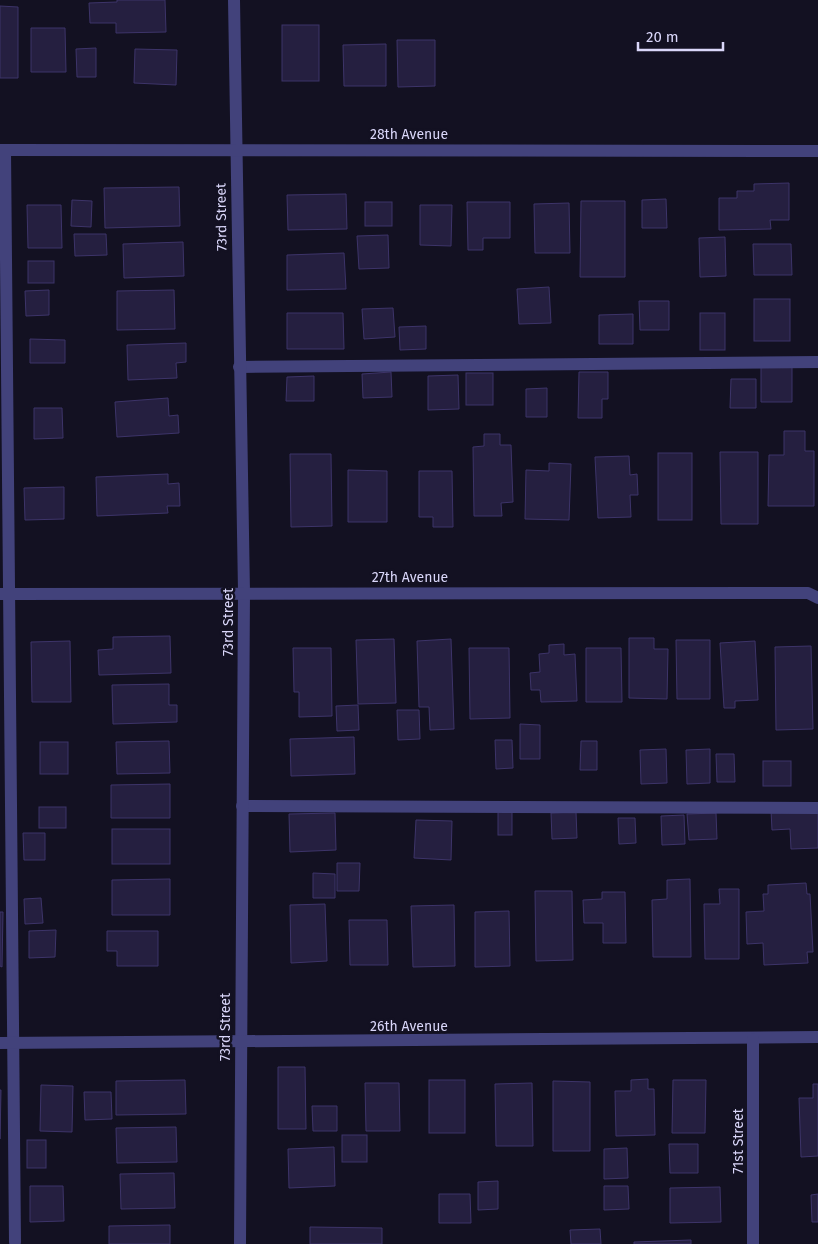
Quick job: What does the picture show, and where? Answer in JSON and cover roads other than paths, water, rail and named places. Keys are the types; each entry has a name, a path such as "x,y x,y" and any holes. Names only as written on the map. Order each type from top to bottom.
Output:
{"street":[{"name":"73rd Street","path":"234,0 235,149 244,592 240,1244"},
{"name":"28th Avenue","path":"3,150 818,151"},
{"path":"3,150 5,594 15,1043 15,1242"},
{"path":"239,367 818,362"},
{"name":"27th Avenue","path":"5,594 808,592 818,598"},
{"path":"242,806 818,808"},
{"name":"26th Avenue","path":"0,1044 818,1037"},
{"name":"71st Street","path":"753,1039 753,1244"}]}
